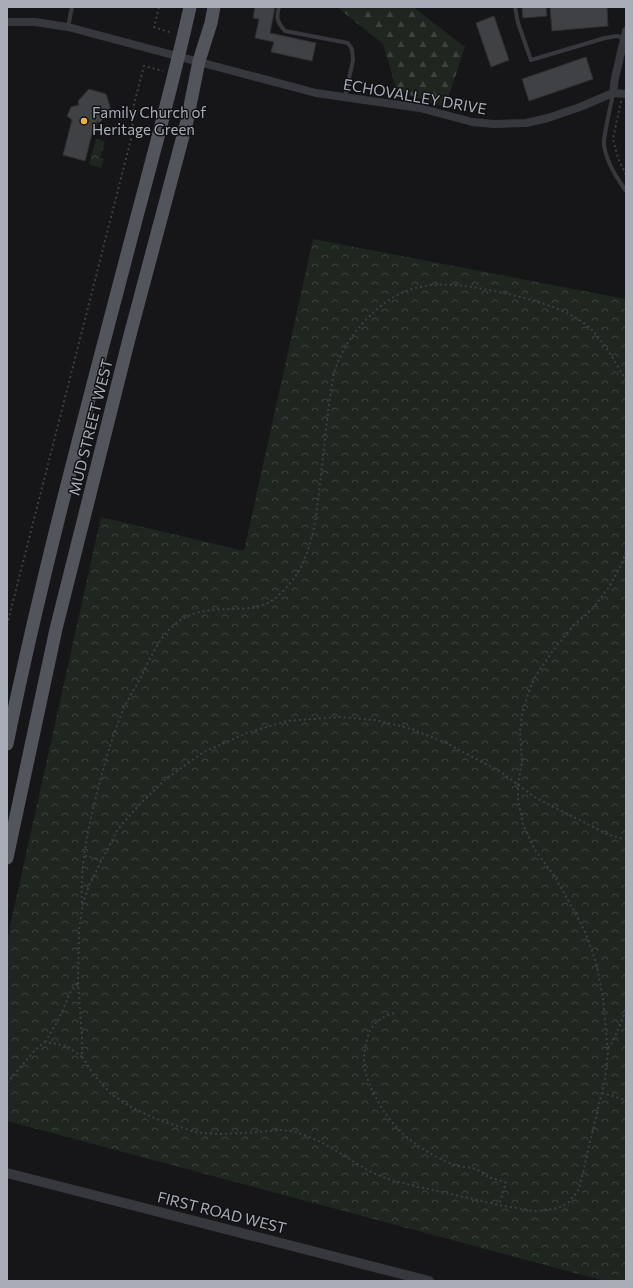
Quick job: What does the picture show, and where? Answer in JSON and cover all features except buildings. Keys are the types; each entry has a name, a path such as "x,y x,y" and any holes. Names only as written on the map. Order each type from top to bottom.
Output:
{"main road":[{"name":"MUD STREET WEST","path":"7,744 50,555 112,314 174,56 190,7"},
{"name":"MUD STREET WEST","path":"7,858 56,629 130,335 187,121 199,61 214,7"}],"street":[{"name":"ECHOVALLEY DRIVE","path":"7,22 34,22 68,27 316,93 420,108 472,122 494,124 526,123 548,118 580,107 613,93 624,94"},
{"path":"613,93 625,34"},
{"name":"FIRST ROAD WEST","path":"7,1172 429,1281"}],"lane":[{"path":"68,27 72,7"},
{"path":"279,7 277,16 278,24 285,30 348,43 352,49 353,60 345,98"},
{"path":"515,7 518,23 531,60 605,38 625,34"},
{"path":"613,93 604,141 611,165 626,191"}],"path":[{"path":"7,626 132,135 134,104 144,66 164,71 174,56 172,33 154,27 159,7"},
{"path":"624,94 613,139 618,158 626,175"},
{"path":"83,905 81,880 85,841 106,757 124,709 153,652 174,624 187,616 204,610 246,608 268,603 279,594 298,572 307,551 315,525 329,405 336,370 346,346 362,323 385,302 413,288 430,284 447,284 515,295 538,302 571,316 592,330 626,380"},
{"path":"45,1042 67,1046 82,1057 94,1075 110,1093 129,1106 156,1119 195,1132 245,1133 281,1130 297,1132 323,1143 371,1172 406,1184 499,1205 534,1211 558,1208 568,1203 579,1189 605,1079 608,1048 603,998 596,962 586,934 553,874 535,850 523,825 518,799 518,784 522,761 520,732 522,715 535,677 552,652 573,626 593,608 609,586 622,563 626,552"},
{"path":"82,1057 82,1029 78,982 79,931 83,905 90,883 118,829 140,804 167,778 204,752 247,734 287,721 340,717 375,720 412,729 448,744 501,772 536,798 607,834 626,840"},
{"path":"84,856 102,860"},
{"path":"7,1083 35,1050 45,1042 58,1021 70,994 78,982"},
{"path":"608,1048 613,1042 626,1010"},
{"path":"394,1013 381,1017 370,1030 364,1051 365,1070 368,1082 380,1105 398,1130 409,1140 435,1156 456,1165 478,1170 489,1177 506,1183 499,1205"},
{"path":"602,1093 626,1100"}],"green space":[{"path":"337,7 413,7 465,47 445,107 397,91 383,44"},
{"path":"96,139 105,141 100,158 104,159 101,168 89,164"},
{"path":"313,239 626,299 626,1281 605,1281 7,1121 7,940 101,517 244,551"}],"place":[{"name":"Family Church of Heritage Green","path":"84,121"}]}
